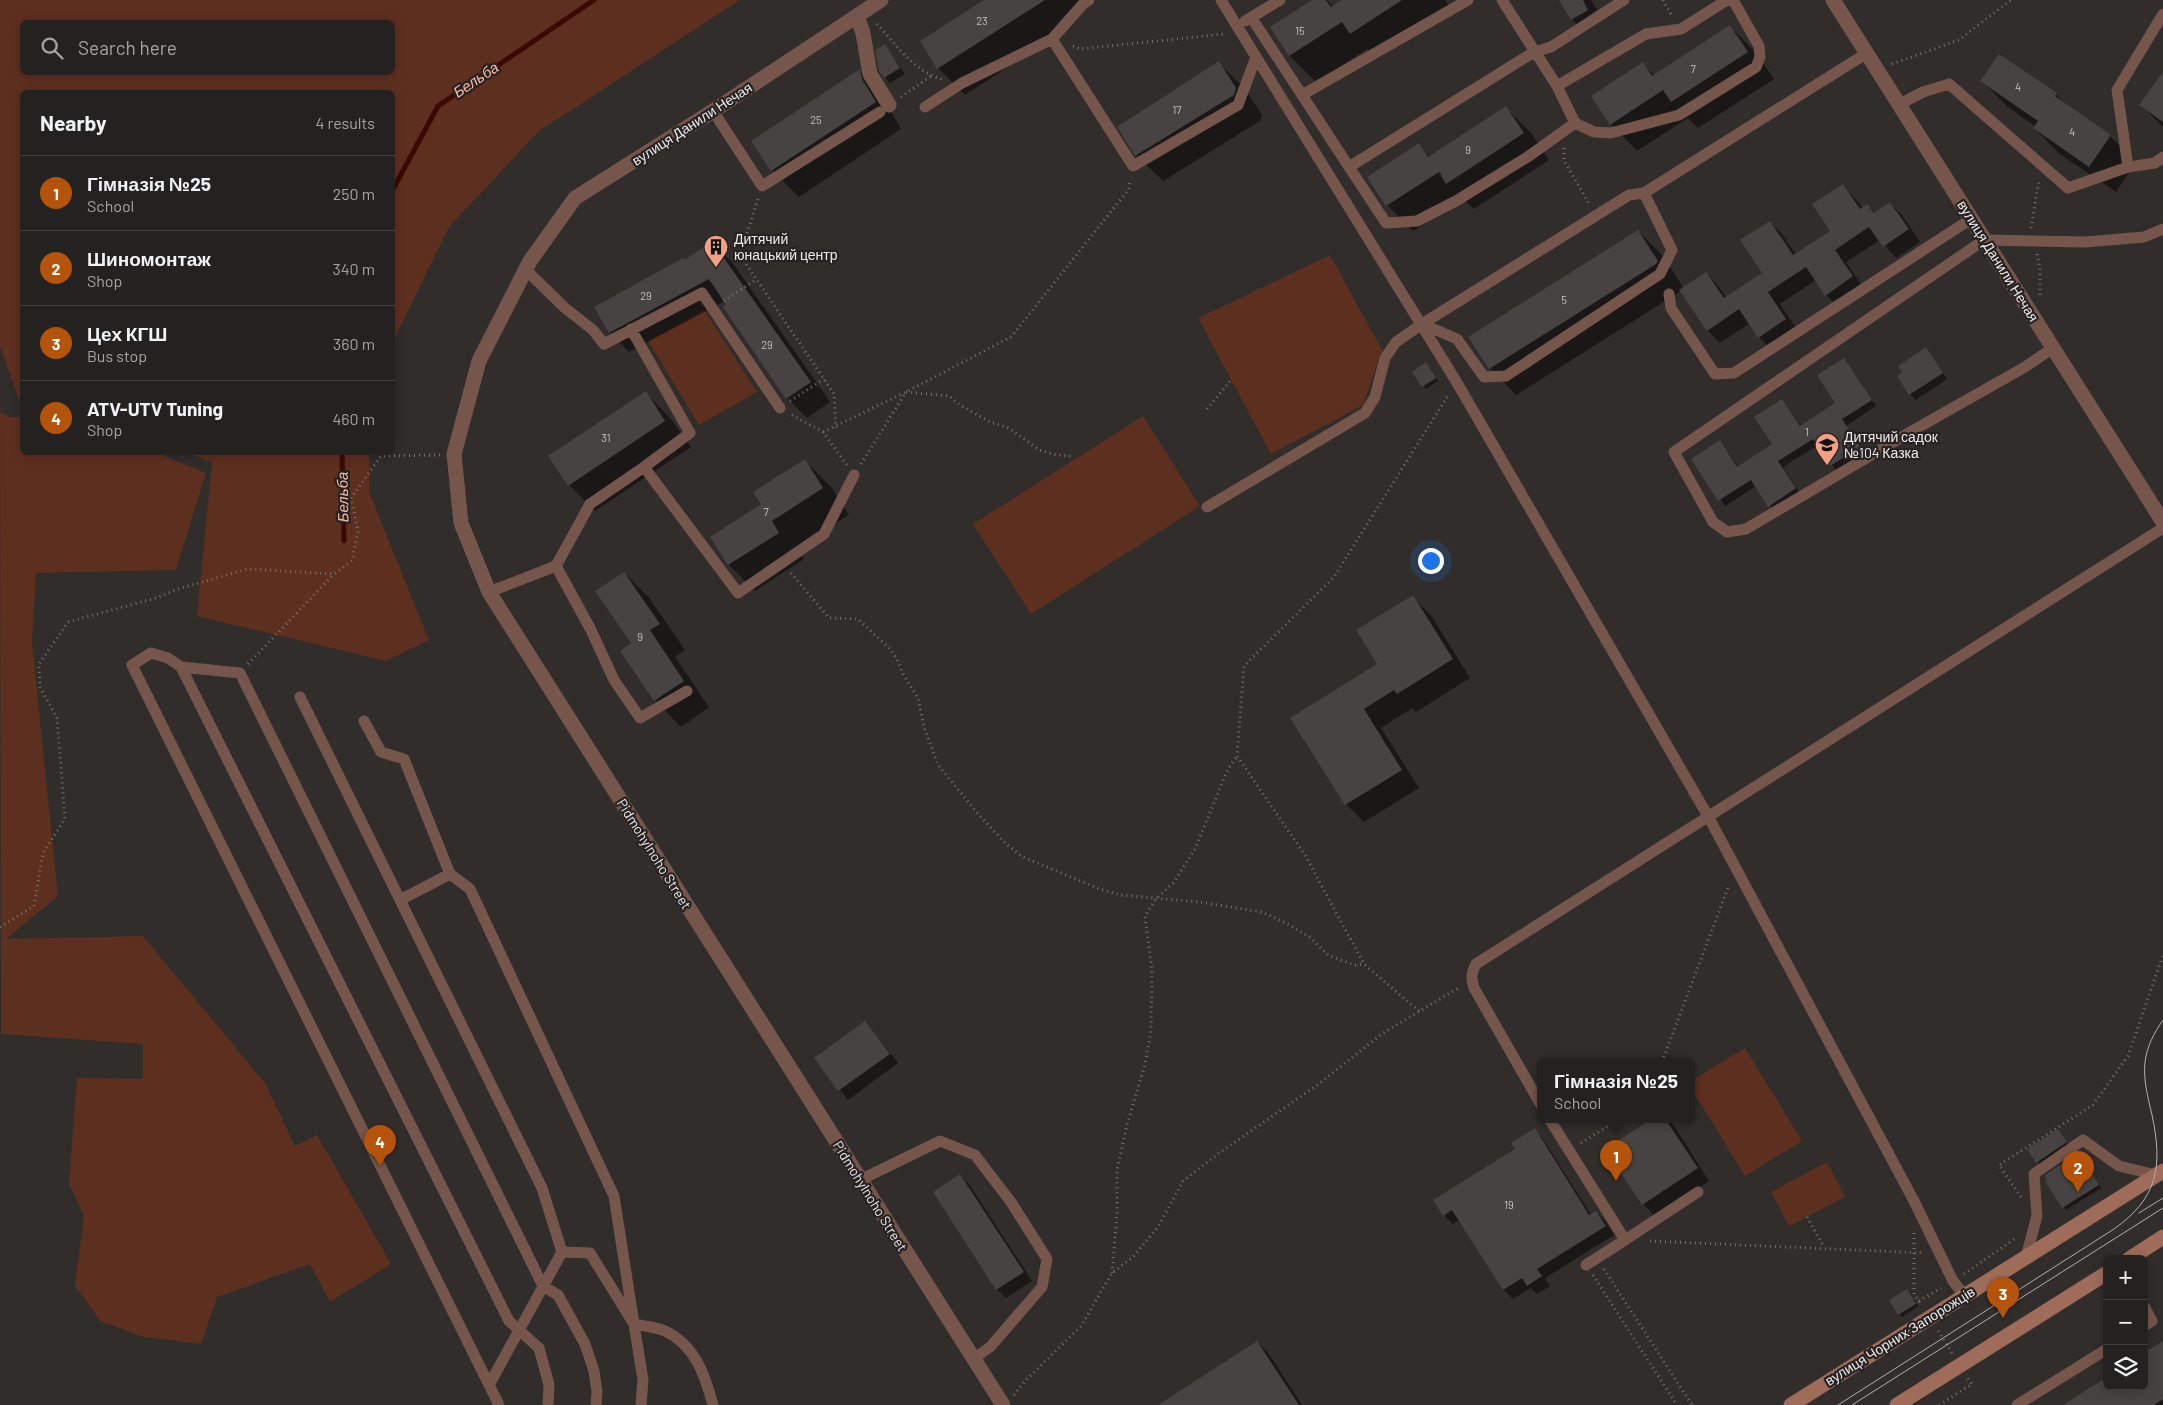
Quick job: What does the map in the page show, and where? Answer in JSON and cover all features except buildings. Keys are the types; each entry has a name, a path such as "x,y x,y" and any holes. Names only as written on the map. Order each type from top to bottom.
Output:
{"main road":[{"name":"вулиця Чорних Запорожців","path":"1791,1405 2160,1173"},
{"path":"2135,1255 2163,1236"},
{"path":"1897,1405 2103,1275"}],"street":[{"name":"вулиця Данили Нечая","path":"526,270 575,198 713,111 881,0"},
{"name":"вулиця Данили Нечая","path":"1834,0 2163,522"},
{"path":"861,13 870,74 884,109"},
{"name":"Pidmohylnoho Street","path":"526,270 478,361 454,454 460,524 488,592 974,1359 1006,1402"}],"lane":[{"path":"925,107 962,83 1052,39 1083,4 1089,0"},
{"path":"1221,0 1422,324 1708,816 1914,1201 1952,1282 1964,1295"},
{"path":"1239,29 1250,17 1280,0"},
{"path":"1302,95 1468,0"},
{"path":"1502,0 1557,86 1575,123 1594,132 1611,133 1679,115 1756,67 1760,57 1759,46 1734,0"},
{"path":"1349,167 1534,52 1551,47 1610,4 1624,0"},
{"path":"1557,86 1646,34 1681,29 1726,0"},
{"path":"2128,167 2117,90 2163,14"},
{"path":"1250,17 1386,222 1416,221 1456,201 1529,156 1575,123"},
{"path":"1052,39 1133,166 1238,106 1256,57"},
{"path":"1207,507 1365,413 1375,397 1385,358 1396,342 1422,324 1629,195 1644,194 1868,53"},
{"path":"1900,104 1923,92 1949,84 2068,188 2128,167 2155,163 2163,157"},
{"path":"713,111 762,186 884,109"},
{"path":"1422,324 1457,339 1484,376 1506,376 1660,274 1672,250 1644,194"},
{"path":"1669,294 1671,308 1715,374 1734,373 1971,219"},
{"path":"2053,348 1746,529 1727,532 1713,522 1674,452 1984,240 2085,242 2144,237 2163,229"},
{"path":"526,270 565,308 593,330 604,344 702,293 780,408"},
{"path":"488,592 556,566 590,504 690,433 631,329"},
{"path":"644,467 738,593 824,534 854,475"},
{"path":"1537,1098 1474,988 1471,979 1472,971 1482,960 2163,528"},
{"path":"556,566 591,630 614,680 640,718 687,691"},
{"path":"499,1405 132,665 151,653 168,658 181,666 240,673 543,1286 558,1295 585,1344 594,1371 597,1392 596,1405"},
{"path":"181,666 509,1321 539,1348 550,1385 548,1405"},
{"path":"300,697 542,1188 562,1252 489,1385"},
{"path":"364,720 381,752 404,759 450,874 470,889 614,1196 642,1380 641,1405"},
{"path":"400,900 450,874"},
{"path":"1552,1123 1624,1240"},
{"path":"2026,1256 2037,1216 2034,1174 2083,1140 2119,1166 2160,1173"},
{"path":"860,1180 940,1141 975,1155 1011,1202 1047,1259 1042,1287 991,1346 974,1359"},
{"path":"1586,1265 1698,1192"},
{"path":"562,1252 590,1253 634,1324 664,1331 690,1348 700,1366 713,1405"},
{"path":"2148,1314 2152,1321 2148,1324"},
{"path":"2017,1405 2103,1351"}],"path":[{"path":"1878,69 1959,40 2011,0"},
{"path":"861,13 931,76 962,83"},
{"path":"1052,39 1080,49 1239,29"},
{"path":"884,109 931,76"},
{"path":"1564,161 1596,216"},
{"path":"762,186 740,255 834,394 836,428"},
{"path":"823,432 836,428 1011,336 1129,189"},
{"path":"713,309 757,279"},
{"path":"824,379 780,408 823,432 854,475 906,392"},
{"path":"1207,409 1231,380"},
{"path":"1112,1273 1117,1214 1117,1170 1127,1125 1145,1064 1151,1031 1152,970 1145,916 1155,900 1174,882 1195,849 1228,769 1237,756 1244,666 1334,577 1456,381"},
{"path":"906,392 949,396 960,405 990,422 1009,428 1039,450 1056,455 1071,456"},
{"path":"240,673 334,574 352,561 358,532 351,498 381,456 454,454"},
{"path":"782,563 829,618 858,619 890,649 918,698 924,727 938,765 978,815 1006,844 1023,858 1102,890 1121,895 1200,902 1262,912 1286,923 1310,938 1328,955 1342,959 1354,966 1364,964"},
{"path":"0,927 34,906 43,853 65,819 57,718 40,687 39,664 68,622 156,598 178,588 248,569 334,574"},
{"path":"1237,756 1305,855 1364,964 1419,1012"},
{"path":"1664,1058 1736,868"},
{"path":"2024,1201 2000,1165 2093,1105 2128,1056 2163,955"},
{"path":"1006,1402 1081,1326 1112,1273 1133,1256 1158,1227 1183,1182 1219,1153 1316,1086 1383,1033 1471,979"},
{"path":"1569,1151 1613,1123"},
{"path":"1914,1201 1914,1294 1972,1384 1939,1405"},
{"path":"1808,1216 1824,1248"},
{"path":"1919,1302 2024,1233"},
{"path":"1624,1240 1939,1254"},
{"path":"1597,1258 1692,1405"},
{"path":"1586,1265 1677,1405"}],"shaded area":[{"path":"0,0 740,0 539,131 449,227 395,337 395,90 20,90 19,399 0,347"},
{"path":"1330,255 1382,350 1363,405 1271,454 1198,318"},
{"path":"704,310 757,392 699,425 648,341"},
{"path":"0,412 10,417 20,417 20,455 162,455 206,473 176,570 36,573 32,643 58,896 6,939 143,936 265,1083 295,1146 317,1135 391,1264 330,1302 310,1264 217,1297 201,1344 144,1337 100,1321 75,1285 84,1216 69,1183 77,1078 143,1079 143,1044 1,1034"},
{"path":"1143,416 1200,506 1031,614 973,524"},
{"path":"194,455 369,455 369,492 429,640 386,661 197,616 212,463"},
{"path":"1745,1048 1802,1141 1745,1176 1695,1095 1695,1079"},
{"path":"1827,1162 1845,1197 1789,1226 1771,1192"}],"waterway":[{"name":"Бельба","path":"395,185 438,106 594,0"},
{"name":"Бельба","path":"342,455 344,541"}],"tram line":[{"path":"1838,1405 2114,1229 2140,1205 2154,1180 2157,1150 2145,1082 2145,1062 2151,1040 2163,1020"},
{"path":"2139,1213 2163,1198"},
{"path":"1852,1405 2163,1208"}],"place":[{"name":"Дитячий юнацький центр","path":"716,268"},
{"name":"Дитячий садок №104 Казка","path":"1827,466"},
{"name":"ATV-UTV Tuning","path":"380,1166"},
{"name":"Гімназія №25","path":"1616,1181"},
{"name":"Шиномонтаж","path":"2078,1192"},
{"name":"Цех КГШ","path":"2003,1318"}]}
